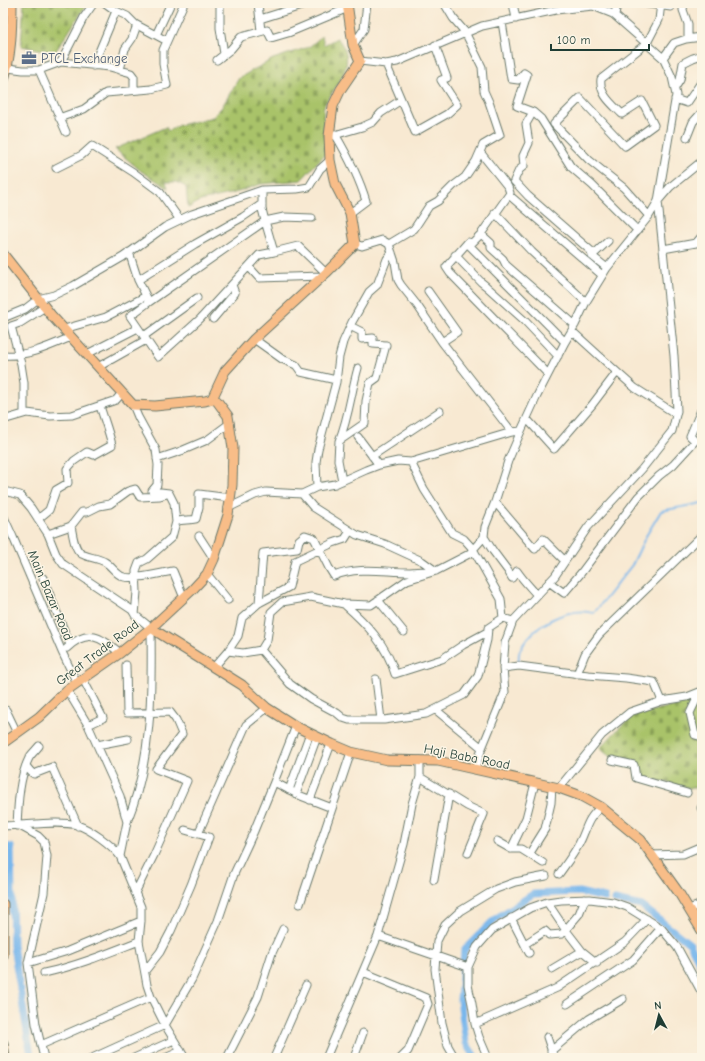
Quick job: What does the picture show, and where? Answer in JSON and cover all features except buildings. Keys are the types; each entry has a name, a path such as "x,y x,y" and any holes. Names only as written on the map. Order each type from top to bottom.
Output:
{"main road":[{"path":"3,83 8,68 6,47 12,34 7,26 12,3"},
{"path":"3,254 64,330 133,405 156,406 212,399 225,371 254,339 355,244 350,213 335,184 330,160 333,106 341,88 360,60 353,45 347,6"},
{"name":"Great Trade Road","path":"3,743 39,717 67,690 120,653 151,628 202,581 207,574 214,559 228,515 232,485 234,448 228,416 217,401 212,399"},
{"name":"Haji Baba Road","path":"151,628 242,685 267,708 296,726 331,744 351,752 387,760 438,761 556,788 581,796 601,807 641,840 689,909 702,931"},
{"path":"3,904 3,956"},
{"path":"3,1043 5,1058"},
{"path":"3,1050 5,1058"}],"street":[{"path":"3,3 12,3"},
{"path":"61,62 84,17 94,3"},
{"path":"105,3 116,11 127,16 137,25 167,41"},
{"path":"156,35 171,3"},
{"path":"59,118 84,109 106,94 167,85 163,64 163,50 184,3"},
{"path":"220,3 220,28 224,54"},
{"path":"258,3 261,31"},
{"path":"260,19 311,3"},
{"path":"353,45 364,29 367,3"},
{"path":"389,244 414,229 429,206 438,201 453,186 465,177 476,161 483,145 500,135 484,91 482,67 465,32 444,3"},
{"path":"513,3 516,19"},
{"path":"615,16 617,3"},
{"path":"641,3 671,7"},
{"path":"684,3 682,10 688,24 688,38"},
{"path":"360,60 386,64 397,62 482,26 576,5 593,6 604,9 615,16 663,58 672,77 675,88 675,99 658,202 674,356 677,411 672,431 642,469 588,527 555,576 513,621 505,643 503,668 504,692 475,769"},
{"path":"649,216 624,188 589,160 554,124 580,98 624,146 654,125 642,101 622,114 608,101 600,86 601,79 647,43 659,20 661,5"},
{"path":"217,60 231,49 241,37 267,30 271,38 288,33 347,6"},
{"path":"93,66 116,11"},
{"path":"502,22 511,79 518,80 524,73 527,74 517,106 533,112 541,119 571,167 592,185 638,230"},
{"path":"120,70 125,49 132,39 137,25"},
{"path":"663,58 674,43 688,38 702,37"},
{"path":"386,64 415,132 447,114 457,106 441,80 447,78 435,45"},
{"path":"675,88 680,80 684,63 702,55"},
{"path":"8,68 39,70 61,62 120,70 132,73 134,78 134,90"},
{"path":"39,70 66,132"},
{"path":"675,99 687,103 702,81"},
{"path":"350,213 366,201 360,181 351,160 332,135 362,127 373,122 381,112 401,100"},
{"path":"533,112 526,124 529,143 523,156 524,166 519,170 514,180 528,196 591,251 592,256 607,268"},
{"path":"687,137 693,122 702,112"},
{"path":"56,168 82,155 92,146 133,172 160,192 180,220"},
{"path":"467,243 472,244 481,234 510,193 508,187 480,152"},
{"path":"3,318 25,309 38,299 54,295 74,286 130,252 165,227 192,214 262,190 297,189 309,187 320,169 330,160"},
{"path":"228,651 243,653 261,650 267,640 271,612 282,602 310,597 344,604 371,605 407,580 436,570 468,554 473,549 484,537 485,527 508,461 526,418 565,342 574,328 586,302 607,268 649,216 670,187 702,161"},
{"path":"262,190 262,209 274,252"},
{"path":"509,195 602,275"},
{"path":"138,280 262,204"},
{"path":"495,213 532,252 586,302"},
{"path":"312,218 284,217 265,221 148,299 130,316 158,357 200,319 259,255 298,246 324,274"},
{"path":"481,234 491,243 491,248 503,259 506,266 574,328 617,372 635,388 676,414"},
{"path":"663,249 696,243 702,236"},
{"path":"355,244 362,246 382,240 389,244 398,280 442,342 512,432"},
{"path":"592,256 608,240"},
{"path":"467,243 446,267 450,273 548,374"},
{"path":"467,243 565,342"},
{"path":"130,252 138,280 148,299"},
{"path":"317,488 316,462 318,449 336,380 339,357 343,342 369,292 377,285 387,259 392,253"},
{"path":"456,255 481,282 525,321 558,356"},
{"path":"249,267 259,278 324,274"},
{"path":"213,319 235,293 232,285"},
{"path":"428,291 457,332 442,342"},
{"path":"98,367 145,338 198,298"},
{"path":"64,330 106,317 148,299"},
{"path":"24,413 24,383 21,364 11,326 20,323 45,307"},
{"path":"339,441 365,423 366,401 370,383 377,378 386,345 373,344 373,338 362,338 362,332 350,326"},
{"path":"87,354 138,328"},
{"path":"3,355 26,354 71,337"},
{"path":"254,339 282,359 296,365 301,372 336,380"},
{"path":"342,481 338,460 339,441 348,414 351,392 358,368"},
{"path":"526,418 554,449 592,405 617,372"},
{"path":"3,420 24,413 59,417 72,415 116,400 122,393"},
{"path":"133,405 156,450 157,485 152,491 169,493"},
{"path":"38,519 50,510 56,490 68,483 67,469 74,461 87,452 94,455 112,445 100,406"},
{"path":"549,582 564,593 581,573 638,497 673,465 695,441 690,436 702,408"},
{"path":"372,456 440,412"},
{"path":"157,459 181,451 206,440 230,423"},
{"path":"228,508 255,495 266,492 302,494 317,488 335,484 379,465 398,461 411,462 512,432 521,431"},
{"path":"358,437 379,465"},
{"path":"411,462 424,489 452,533 464,539 473,549 502,599 503,618"},
{"path":"48,534 71,526 82,512 88,512 99,506 110,504 135,489 140,497 160,496 169,493"},
{"path":"3,493 8,492 20,495 31,508 48,534 56,554 63,564 132,610 135,615 151,628 150,712 143,773 135,803 127,822 120,856"},
{"path":"135,615 137,592 135,577 136,571 140,563 147,559 172,537 176,522 174,503 169,493"},
{"path":"176,522 180,520 188,521 196,519 199,507 199,494 230,498"},
{"path":"302,494 313,508 357,535 385,544 422,561 436,570"},
{"path":"494,502 535,549 543,539 565,561"},
{"name":"Main Bazar Road","path":"3,515 62,652 103,718 88,725"},
{"path":"71,526 77,550 83,555 105,562 116,572 125,577 135,577 173,571 184,598"},
{"path":"214,667 228,651 238,636 242,618 259,603 288,586 295,561 318,549 345,539 350,531"},
{"path":"259,603 263,553 297,550 299,540 305,535 314,538 318,549 334,576 344,572 361,571 383,570 412,572 436,570"},
{"path":"577,674 585,654 599,634 702,535"},
{"path":"199,536 214,559"},
{"path":"484,537 512,578 517,571 524,582 537,595"},
{"path":"207,574 228,600"},
{"path":"43,578 70,645"},
{"path":"378,600 404,632"},
{"path":"344,604 362,619 384,648 393,665 395,674 442,659 463,645 487,632"},
{"path":"503,618 513,621"},
{"path":"261,650 290,684 311,699 349,720 408,718 436,710 464,695 478,676 487,640 488,628 503,618"},
{"path":"62,652 75,640 84,636 96,636 109,643 120,653"},
{"path":"126,665 126,713 170,712 176,720 182,734 156,769 187,782 135,893"},
{"path":"503,668 519,666 654,682 662,701"},
{"path":"376,679 381,720"},
{"path":"67,690 88,725 120,796 127,822"},
{"path":"530,853 545,829 556,788 602,735 630,712 662,701 687,697 701,691"},
{"path":"701,691 690,713 695,734 702,737"},
{"path":"198,834 246,726 267,708"},
{"path":"3,710 6,710 17,733"},
{"path":"436,710 482,748"},
{"path":"92,1058 165,1025 192,979 218,921 234,874 254,830 296,726"},
{"path":"289,790 313,735"},
{"path":"296,794 313,735"},
{"path":"97,745 128,739"},
{"path":"310,800 331,744"},
{"path":"19,826 18,814 22,779 29,757 39,746"},
{"path":"300,904 351,752"},
{"path":"326,1058 378,936 404,844 412,804 420,777 420,760"},
{"path":"612,760 634,765 636,778 687,793"},
{"path":"26,766 34,774 52,767 78,826"},
{"path":"420,777 467,806 484,814 468,853"},
{"path":"274,782 296,794 332,808"},
{"path":"511,849 526,818 535,784"},
{"path":"434,880 449,794"},
{"path":"559,874 579,844 588,821 601,807"},
{"path":"3,826 64,824 78,826 100,838 115,849 120,856 140,906 141,921 139,941 151,998 185,1058"},
{"path":"19,826 38,836 44,842 47,856 44,893 28,963 36,1024 44,1058"},
{"path":"145,971 160,952 171,932 191,885 209,836 185,830"},
{"path":"497,841 511,849 521,849 530,853 543,863"},
{"path":"652,855 683,854 702,846"},
{"path":"455,1058 448,1046 442,1023 434,969 437,941 446,925 460,911 496,889 515,882 546,876"},
{"path":"525,944 545,931 548,934 562,934 579,914 585,899"},
{"path":"488,1058 475,1024 468,985 468,967 477,947 492,930 530,908 547,902 585,899 613,902 627,907 661,928 677,947 702,992"},
{"path":"547,902 582,951 597,963"},
{"path":"689,909 702,904"},
{"path":"512,918 529,953"},
{"path":"475,1024 557,988 597,963 625,942 647,919"},
{"path":"28,963 68,951 141,921"},
{"path":"567,1004 633,960 661,928"},
{"path":"227,1058 258,997 272,953 282,929"},
{"path":"378,936 468,967"},
{"path":"44,973 59,970 139,941"},
{"path":"552,970 582,951"},
{"path":"363,972 428,1000 428,1004 408,1051 401,1058"},
{"path":"274,1058 306,984"},
{"path":"41,1046 151,998"},
{"path":"547,1037 553,1055 589,1019 623,999"},
{"path":"354,1058 363,1033"},
{"path":"134,1058 174,1040"},
{"path":"164,1058 181,1051"}],"green space":[{"path":"24,3 88,3 55,52 21,46"},
{"path":"322,36 324,45 337,38 346,53 346,67 340,81 324,106 323,115 327,152 301,180 261,184 238,192 200,201 188,208 186,187 177,182 166,182 168,188 141,171 115,149 166,127 168,131 180,125 213,117 222,107 239,78 273,59 309,47"},
{"path":"699,696 702,698 702,788 690,788 638,776 637,763 613,758 600,748 632,715 674,706"}],"waterway":[{"path":"519,665 520,650 533,633 542,625 562,615 573,612 594,613 632,565 646,536 661,511 702,503"},
{"path":"3,846 11,847 13,946 32,1058"},
{"path":"476,1058 466,1043 460,1000 464,950 495,919 533,894 579,892 605,898"},
{"path":"615,900 642,906 690,944 702,968"}],"place":[{"name":"PTCL Exchange","path":"29,58"}]}
